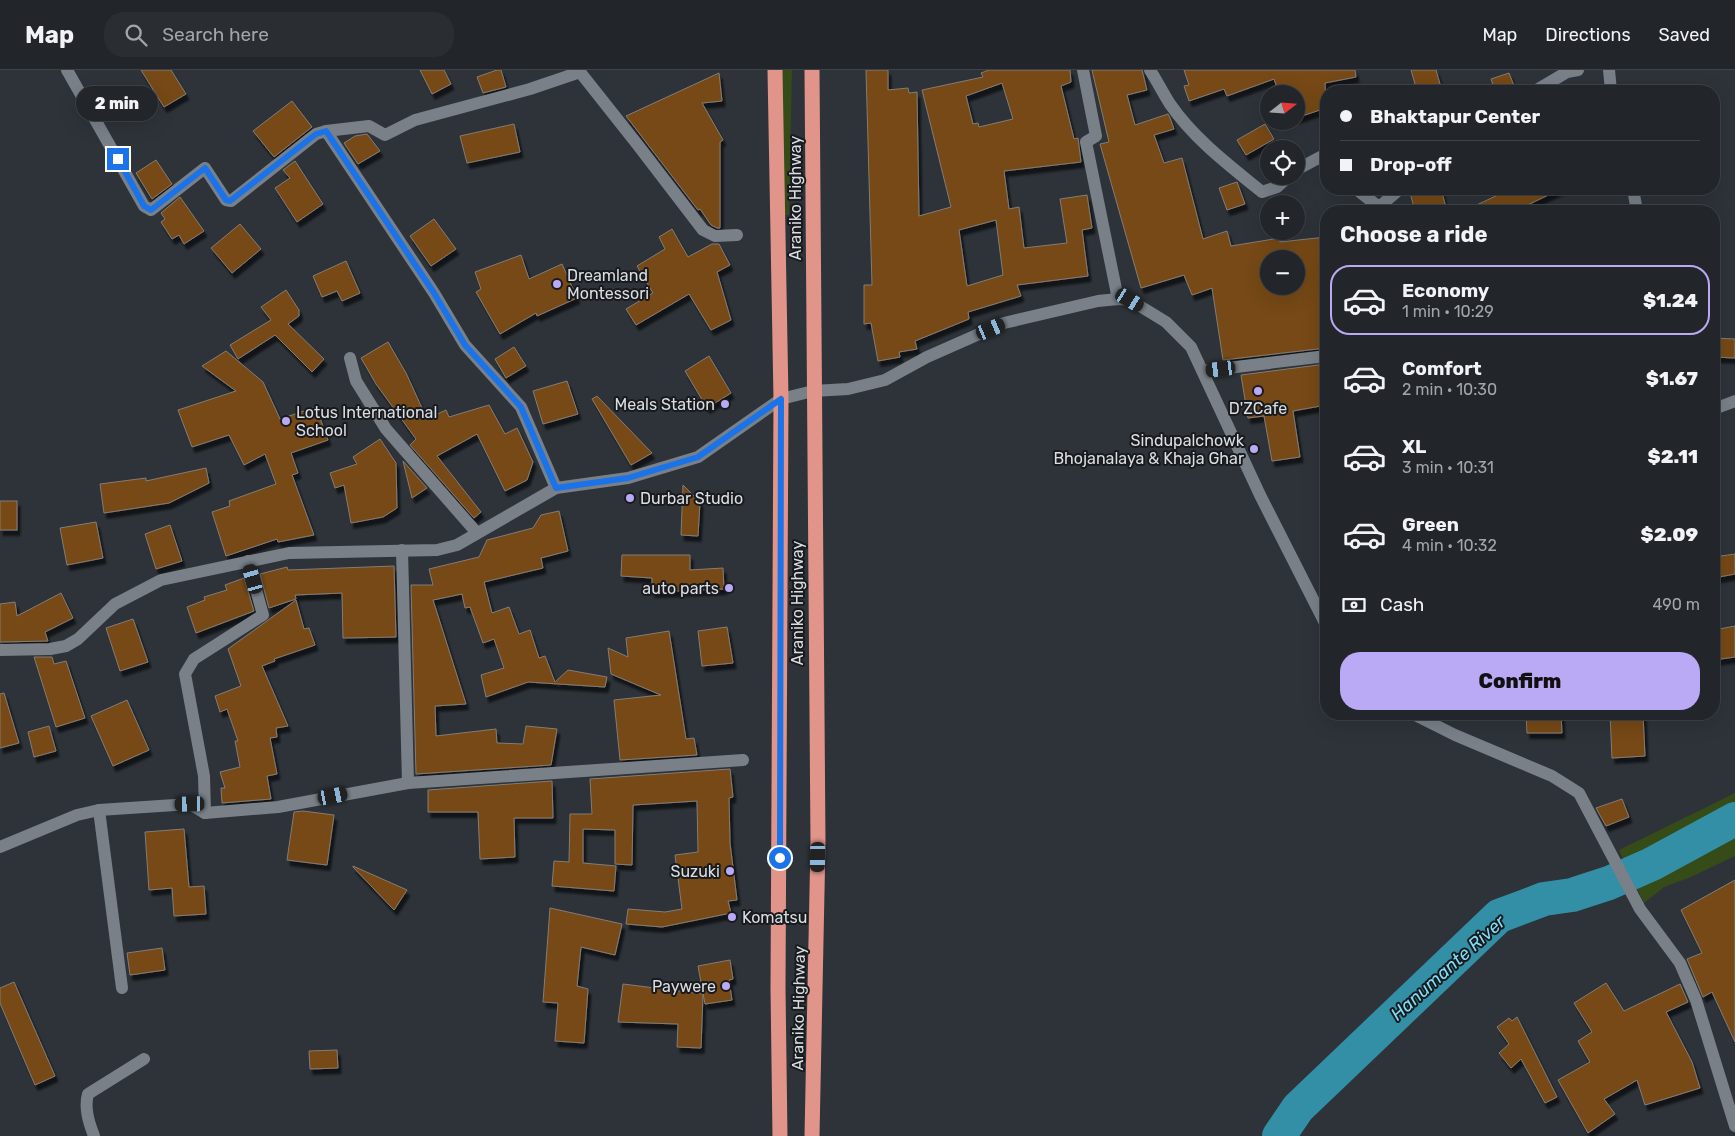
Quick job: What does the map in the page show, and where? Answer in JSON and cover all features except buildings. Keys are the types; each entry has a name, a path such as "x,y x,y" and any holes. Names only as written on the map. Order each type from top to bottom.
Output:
{"highway":[{"name":"Araniko Highway","path":"775,70 781,399 778,988 780,1136"},
{"name":"Araniko Highway","path":"812,70 818,843 812,1135"}],"street":[{"path":"67,70 144,206 151,210 205,168 226,200 230,201 316,134 369,126 385,135 415,120 538,87 580,72 632,136 703,230 715,236 737,235"},
{"path":"1083,70 1096,136 1086,142 1118,299"},
{"path":"1150,70 1170,104 1194,132 1227,164 1262,192 1279,185"},
{"path":"1545,85 1567,72 1578,70"},
{"path":"1609,70 1611,85"},
{"path":"326,131 434,293 465,345 521,407 556,488"},
{"path":"1305,166 1320,161"},
{"path":"1364,195 1376,205"},
{"path":"1381,205 1393,195"},
{"path":"0,650 50,649 66,646 78,638 116,604 161,580 289,553 437,550 457,545 556,488 628,478 698,457 781,399 813,391 848,389 885,380 927,357 1004,323 1098,301 1118,299 1130,300 1178,331 1190,347 1260,495 1320,613"},
{"path":"1203,371 1320,357"},
{"path":"350,358 356,381 386,429 477,533"},
{"path":"1720,407 1735,401"},
{"path":"402,550 408,783"},
{"path":"205,813 204,776 185,674 194,659 263,615 248,561"},
{"path":"1426,720 1568,784 1579,793 1640,909 1680,963 1696,1000 1735,1126"},
{"path":"0,847 77,815 99,810 190,804 205,813 278,806 408,783 743,760"},
{"path":"99,810 122,988"},
{"path":"94,1136 88,1118 88,1094 144,1059"}],"green space":[{"path":"782,70 792,70 789,215 783,215"},
{"path":"1735,793 1735,856 1691,877 1664,887 1644,903 1619,850"}],"waterway":[{"name":"Hanumante River","path":"1279,1136 1298,1108 1499,916 1544,899 1572,895 1609,883 1652,864 1735,819"}],"place":[{"name":"Dreamland Montessori","path":"557,284"},
{"name":"D'ZCafe","path":"1258,391"},
{"name":"Meals Station","path":"725,404"},
{"name":"Lotus International School","path":"286,421"},
{"name":"Sindupalchowk Bhojanalaya & Khaja Ghar","path":"1254,449"},
{"name":"Durbar Studio","path":"630,498"},
{"name":"auto parts","path":"729,588"},
{"name":"Suzuki","path":"730,871"},
{"name":"Komatsu","path":"732,917"},
{"name":"Paywere","path":"726,986"}],"route":[{"path":"118,159 144,206 151,210 205,168 226,200 230,201 316,134 326,131 434,293 465,345 521,407 556,488 628,478 698,457 781,399 780,858"}]}
